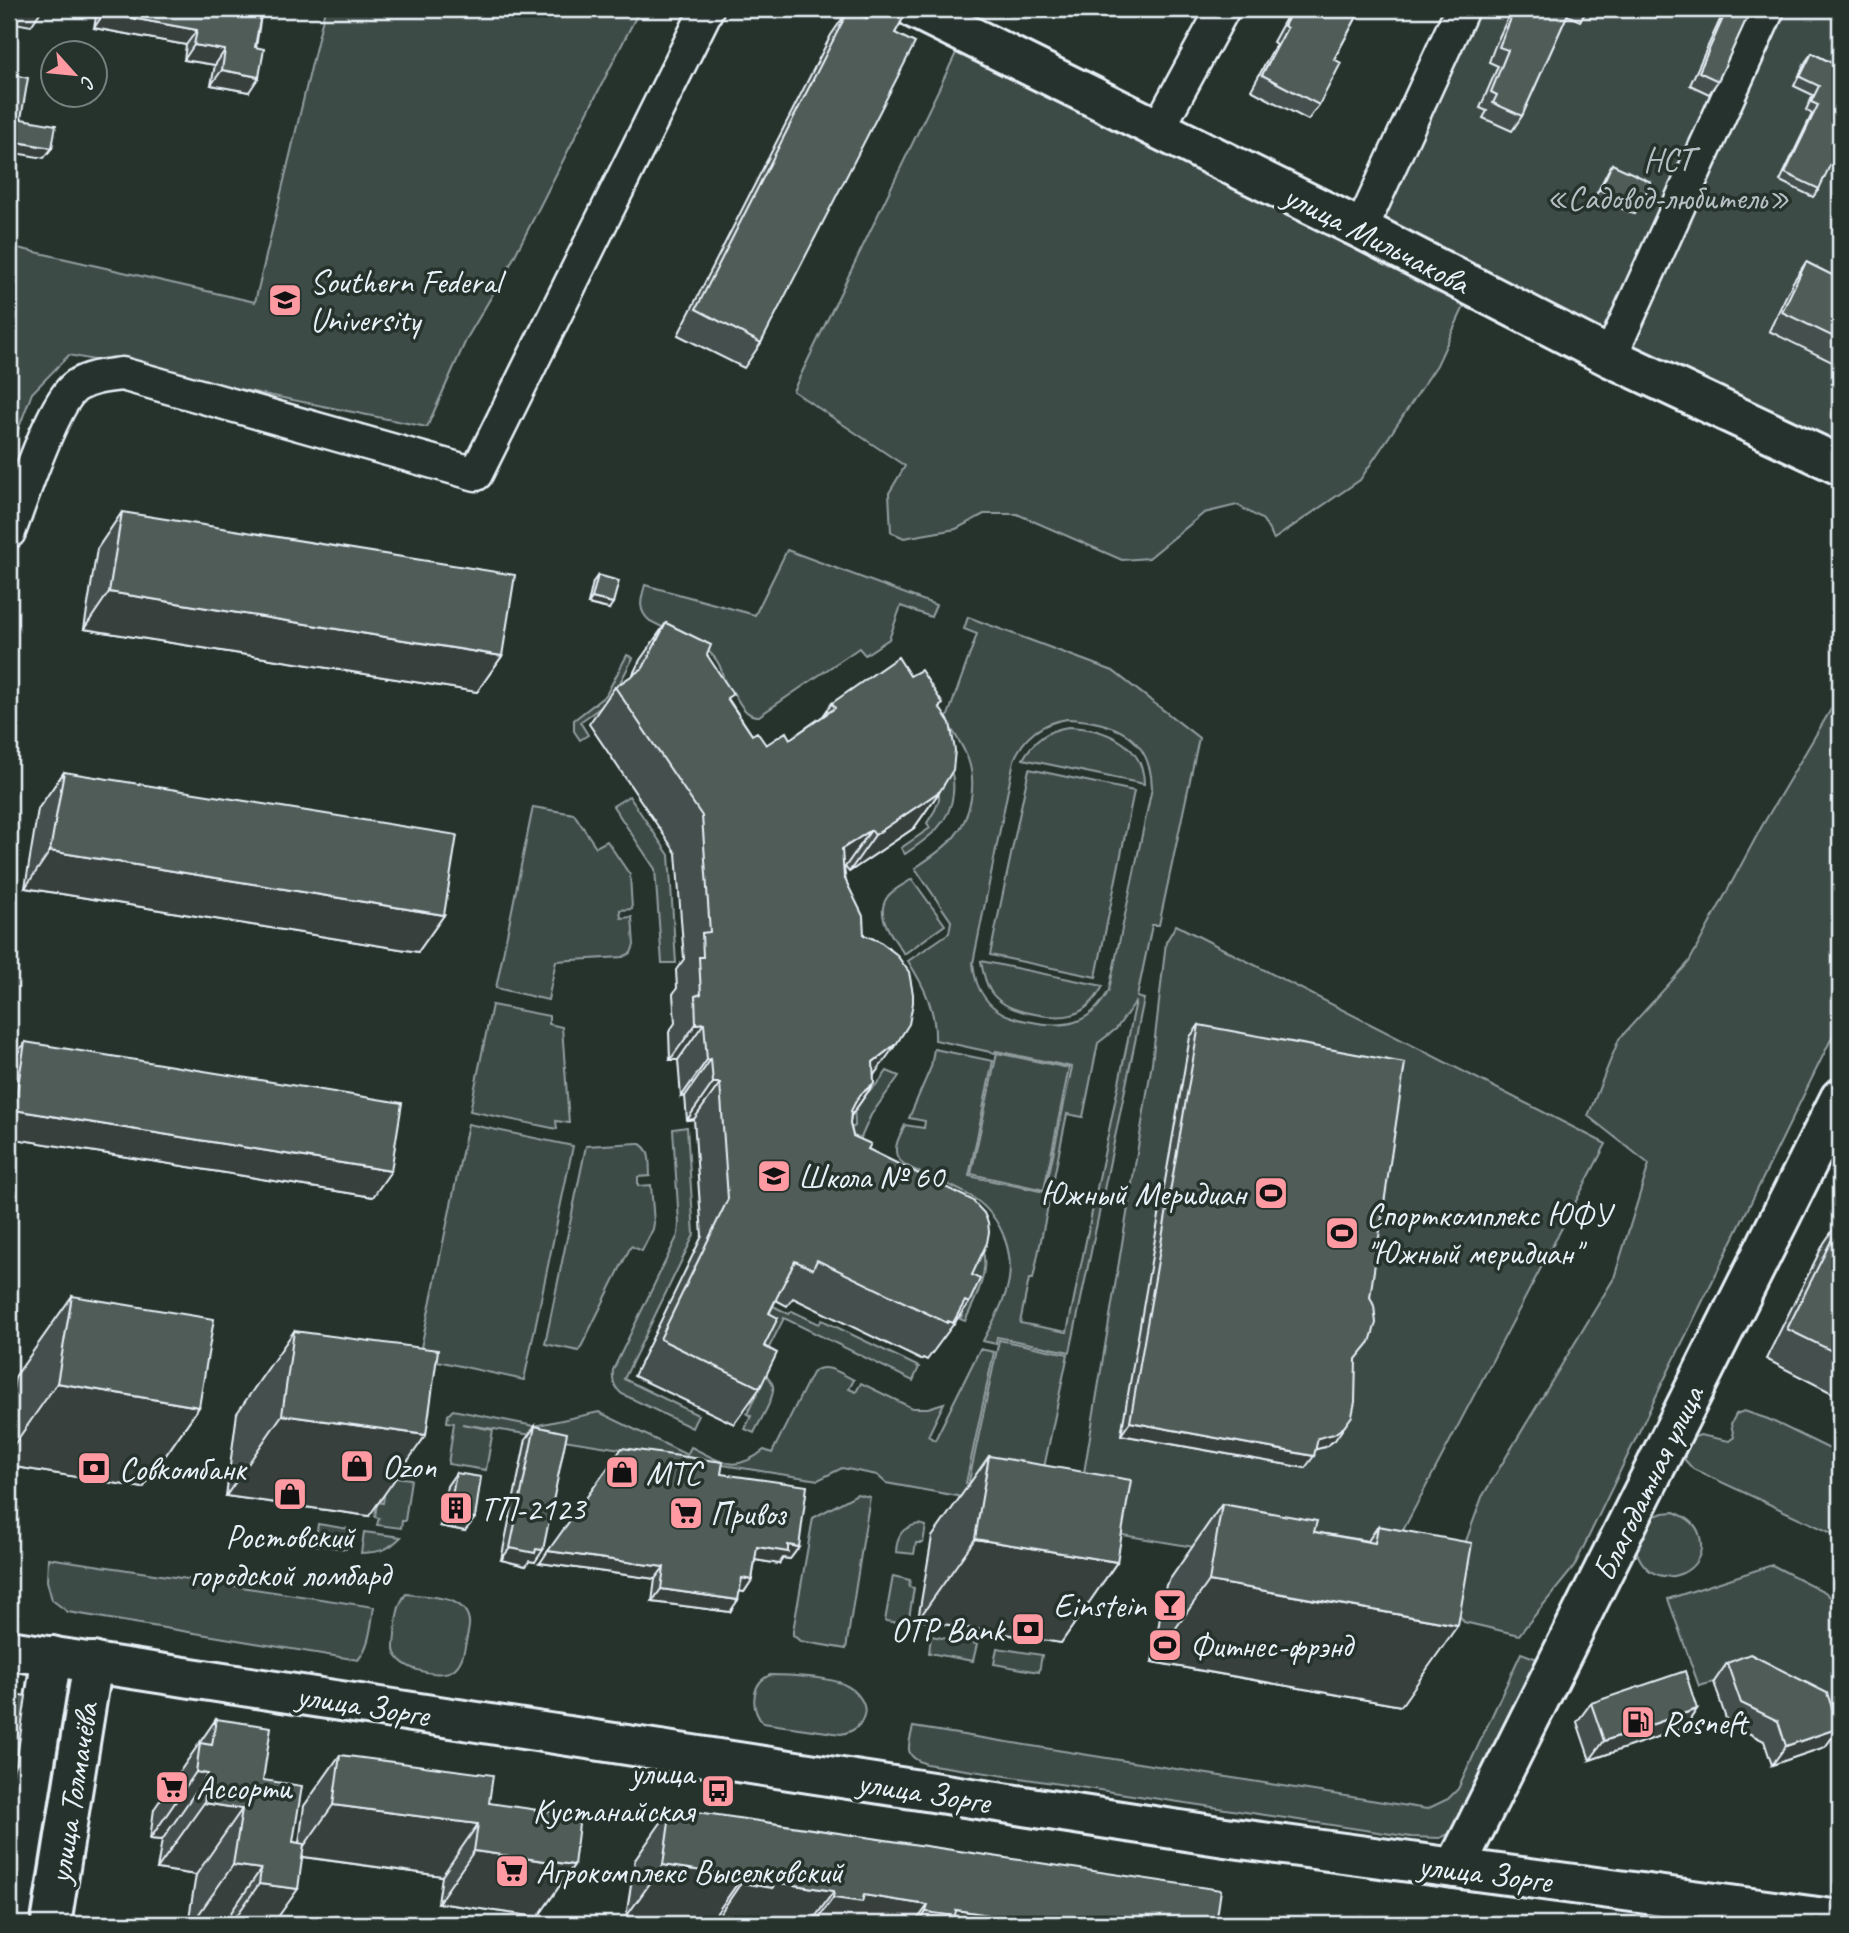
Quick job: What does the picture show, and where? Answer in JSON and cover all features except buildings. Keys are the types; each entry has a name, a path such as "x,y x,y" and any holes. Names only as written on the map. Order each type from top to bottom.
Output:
{"street":[{"path":"9,532 53,416 64,398 75,387 94,377 122,374 476,474 707,9"},
{"name":"улица Мильчакова","path":"915,9 1361,229 1610,357 1839,463"},
{"path":"1158,129 1223,9"},
{"path":"1361,229 1462,9"},
{"path":"1610,357 1768,9"},
{"name":"Благодатная улица","path":"1455,1868 1840,1098"},
{"name":"улица Зорге","path":"9,1650 1174,1830 1840,1920"},
{"name":"улица Толмачёва","path":"9,1924 52,1656"},
{"name":"улица Толмачёва","path":"51,1924 93,1662"}],"green space":[{"path":"325,9 640,9 510,265 467,338 427,427 69,355 32,393 9,454 9,246 255,302"},
{"name":"НСТ «Садовод-любитель»","path":"1475,9 1840,9 1840,452 1375,223"},
{"path":"956,53 1467,300 1437,365 1360,480 1274,539 1263,520 1237,505 1204,513 1149,558 1122,560 1017,514 984,514 956,529 904,538 891,532 889,493 905,466 793,391"},
{"path":"787,550 936,605 931,617 901,606 889,639 865,655 859,648 759,716 754,716 743,708 733,692 727,696 723,676 712,654 646,617 641,604 642,595 645,585 755,615"},
{"path":"968,617 1113,671 1199,738 1159,925 1152,925 1137,997 1144,999 1070,1352 997,1337 996,1344 983,1341 1001,1305 1009,1279 1010,1265 1005,1239 992,1215 983,1205 956,1188 906,1165 899,1160 896,1152 905,1125 924,1128 925,1121 909,1118 931,1067 934,1049 993,1061 969,1176 1045,1192 1072,1067 935,1040 928,999 908,961 949,933 951,921 915,868 954,837 965,820 971,800 972,779 968,759 946,721 977,634 964,629","holes":["1067,719 1100,723 1126,735 1137,744 1145,756 1152,788 1109,990 1102,1002 1084,1018 1053,1025 1015,1018 993,1007 980,990 973,963 1014,760 1034,732","1136,1001 1067,1332 1020,1323 1029,1279 1033,1279 1067,1114 1083,1117 1098,1043 1116,1029"]},
{"path":"627,655 633,658 611,700 580,722 588,735 580,740 574,731 574,720 606,695"},
{"path":"1840,694 1840,1021 1574,1567 1519,1635 1464,1622 1446,1596 1482,1497 1614,1278 1649,1164 1588,1116 1619,1039 1689,962 1762,826"},
{"path":"1068,727 1095,731 1119,740 1137,758 1144,784 1023,759 1041,737"},
{"path":"1029,769 1134,791 1096,977 990,955"},
{"path":"951,771 951,805 943,822 930,836 905,854 901,848 930,828 927,823 939,799 939,786"},
{"path":"629,796 669,855 676,963 662,963 655,869 613,806"},
{"path":"533,807 574,814 596,847 607,841 630,875 632,909 620,910 621,918 632,917 634,945 631,953 623,957 556,961 548,1000 496,988"},
{"path":"912,879 945,925 904,954 887,926 883,911 888,896"},
{"name":"Спорткомплекс ЮФУ \"Южный меридиан\"","path":"1176,925 1606,1144 1378,1578 1075,1527 1152,1063 1166,942"},
{"path":"981,961 1103,986 1088,1006 1072,1015 1052,1017 1029,1013 1008,1006 995,997 989,989"},
{"path":"492,1005 549,1016 549,1024 562,1027 569,1123 556,1121 557,1129 470,1111"},
{"path":"997,1053 1069,1068 1044,1190 971,1174"},
{"path":"887,1071 899,1076 871,1115 849,1165 957,1218 971,1229 984,1254 984,1266 978,1293 965,1321 960,1319 963,1313 954,1309 964,1288 969,1268 969,1259 960,1240 950,1231 851,1182 853,1178 834,1169 836,1143 855,1126 854,1102 872,1089"},
{"path":"468,1124 573,1146 524,1380 419,1357"},
{"path":"687,1127 694,1235 624,1379 698,1415 692,1428 622,1394 613,1381 613,1370 678,1235 673,1129"},
{"path":"638,1143 646,1149 649,1157 650,1176 638,1177 638,1186 651,1185 653,1229 642,1251 631,1246 579,1351 545,1344 586,1146"},
{"path":"773,1306 789,1314 792,1311 819,1324 822,1320 919,1367 913,1381 784,1318 759,1367 772,1383 772,1397 754,1433 745,1429 751,1416 747,1414 760,1387 752,1383 762,1330"},
{"path":"999,1340 1068,1354 1038,1496 969,1481"},
{"path":"980,1349 994,1352 966,1483 1040,1498 1012,1506 886,1483 877,1475 842,1468 818,1480 462,1424 493,1430 486,1470 448,1464 454,1423 447,1422 448,1415 453,1410 534,1426 599,1412 687,1455 691,1447 720,1461 736,1464 744,1462 764,1450 772,1453 812,1373 822,1368 833,1369 854,1380 849,1389 856,1392 861,1383 912,1408 928,1408 944,1403 928,1436 935,1440"},
{"path":"1744,1411 1768,1419 1840,1454 1840,1537 1693,1469 1685,1460 1684,1449 1690,1439 1700,1435 1729,1441 1734,1437 1731,1424 1736,1414"},
{"path":"387,1476 411,1479 405,1521 402,1521 401,1528 377,1525 377,1502 383,1503"},
{"path":"857,1494 870,1497 846,1649 800,1641 793,1635 793,1631 813,1518"},
{"path":"1674,1512 1694,1524 1700,1537 1701,1549 1697,1560 1681,1574 1660,1575 1649,1570 1641,1561 1636,1546 1652,1517"},
{"path":"318,1524 349,1529 346,1549 315,1545"},
{"path":"919,1524 926,1526 923,1543 916,1543 914,1554 896,1552 902,1533 908,1527"},
{"path":"364,1532 401,1537 383,1550 361,1553"},
{"path":"48,1558 374,1607 369,1635 358,1660 68,1612 52,1600 47,1581"},
{"path":"1772,1565 1825,1592 1840,1606 1840,1720 1834,1724 1714,1682 1699,1686 1668,1599"},
{"path":"893,1576 910,1580 909,1587 914,1588 908,1624 885,1621"},
{"path":"406,1594 444,1598 453,1601 466,1612 469,1623 464,1650 461,1661 453,1670 446,1673 427,1673 407,1666 395,1653 397,1618"},
{"path":"931,1636 977,1644 973,1661 929,1653"},
{"path":"997,1648 1042,1655 1039,1672 994,1664"},
{"path":"1521,1653 1543,1661 1453,1832 1440,1838 1411,1837 926,1764 914,1758 909,1750 913,1727 1427,1809 1448,1799 1458,1789"},
{"path":"770,1675 820,1678 845,1685 862,1701 865,1711 861,1723 849,1732 841,1734 763,1723 756,1711 754,1697 759,1684"},
{"path":"57,1728 64,1729 38,1924 23,1924"}],"place":[{"name":"Southern Federal University","path":"285,300"},
{"name":"Школа № 60","path":"774,1176"},
{"name":"Южный Меридиан","path":"1271,1193"},
{"name":"Спорткомплекс ЮФУ \"Южный меридиан\"","path":"1342,1233"},
{"name":"Ozon","path":"357,1466"},
{"name":"Совкомбанк","path":"94,1468"},
{"name":"МТС","path":"622,1472"},
{"name":"Ростовский городской ломбард","path":"290,1494"},
{"name":"ТП-2123","path":"456,1508"},
{"name":"Привоз","path":"686,1513"},
{"name":"Einstein","path":"1170,1605"},
{"name":"OTP Bank","path":"1028,1629"},
{"name":"Фитнес-фрэнд","path":"1165,1645"},
{"name":"Rosneft","path":"1638,1722"},
{"name":"Ассорти","path":"172,1787"},
{"name":"улица Кустанайская","path":"718,1791"},
{"name":"Агрокомплекс Выселковский","path":"512,1871"}]}
